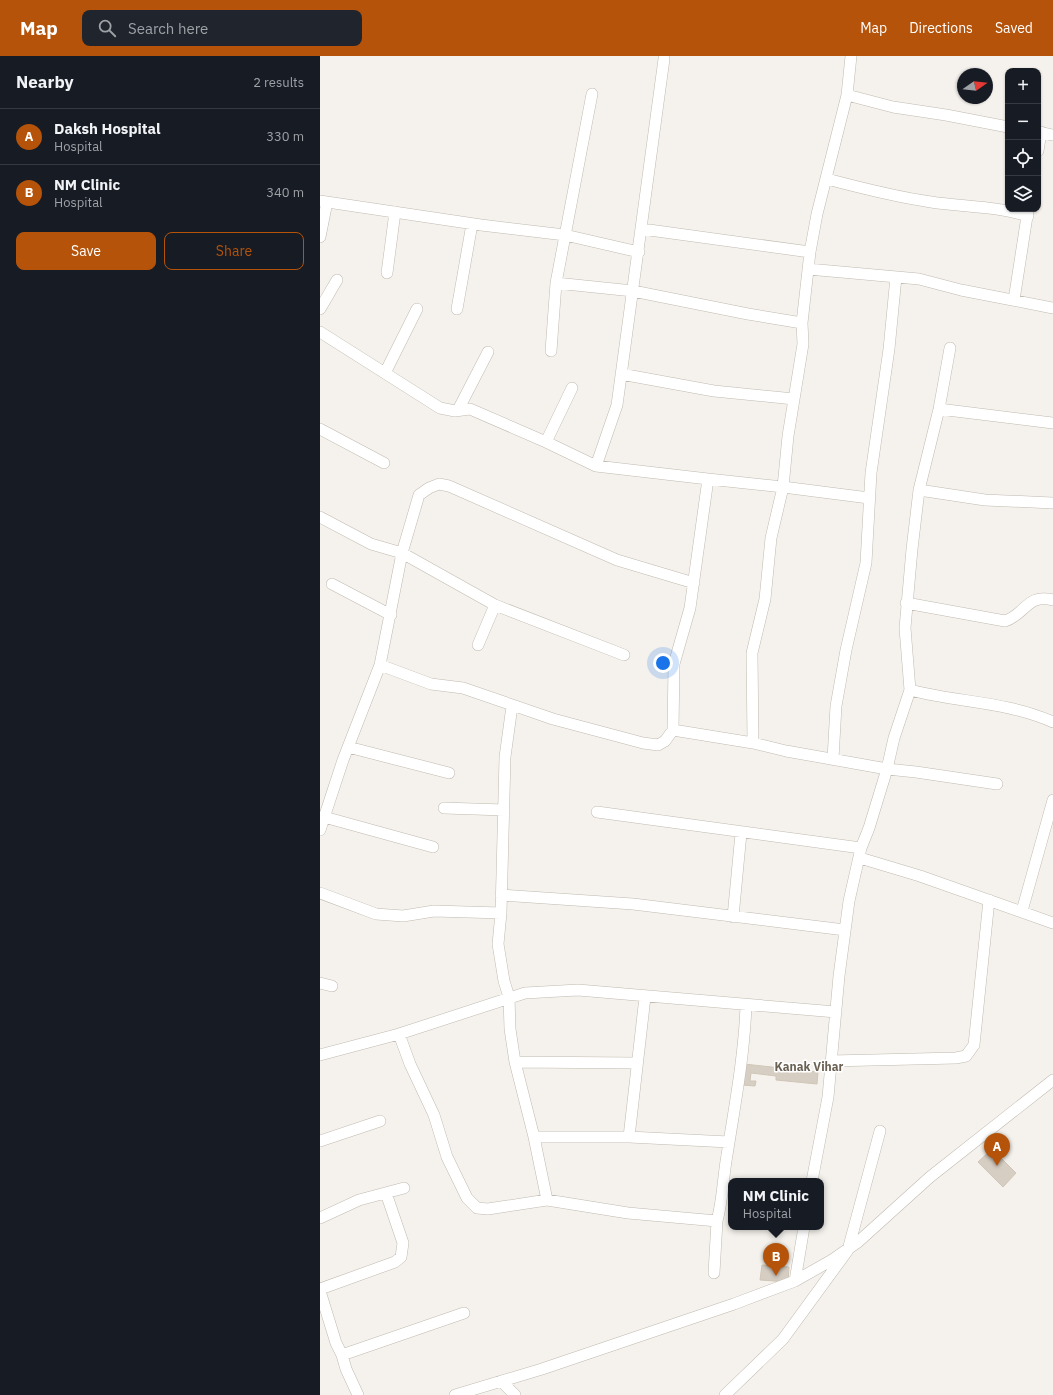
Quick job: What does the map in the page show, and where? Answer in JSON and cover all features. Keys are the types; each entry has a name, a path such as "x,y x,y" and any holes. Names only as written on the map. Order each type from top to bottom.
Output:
{"street":[{"path":"753,743 752,653 765,599 771,538 783,487 788,436 803,344 802,323 810,252 847,95 851,56"},
{"path":"596,466 614,417 639,252 664,59"},
{"path":"550,351 556,283 592,94"},
{"path":"847,95 893,107 1005,126"},
{"path":"1041,132 1053,135"},
{"path":"827,179 918,200 1005,209"},
{"path":"320,237 324,201 472,224 565,235 639,252"},
{"path":"387,273 395,212"},
{"path":"1014,300 1028,212"},
{"path":"456,309 472,224"},
{"path":"642,229 810,252"},
{"path":"808,269 919,279 961,290 1053,308"},
{"path":"833,759 836,706 866,563 869,498 889,349 896,277"},
{"path":"320,309 338,280"},
{"path":"556,283 633,291 802,323"},
{"path":"385,373 417,308"},
{"path":"320,332 440,408 458,410 470,409 546,442 596,466 869,498"},
{"path":"813,1178 828,1097 838,976 850,901 860,853 869,828 887,769 894,738 910,690 905,628 906,604 919,490 939,409 950,348"},
{"path":"458,410 488,352"},
{"path":"621,374 714,391 794,399"},
{"path":"546,442 572,388"},
{"path":"939,409 1053,423"},
{"path":"320,429 384,464"},
{"path":"380,665 431,684 463,688 553,720 643,743 658,745 665,741 673,730 674,664 690,608 708,479"},
{"path":"320,830 348,747 380,665 402,553 419,495 428,488 439,484 449,486 617,560 694,583"},
{"path":"919,490 984,500 1053,502"},
{"path":"320,516 371,544 402,553 495,605 624,655"},
{"path":"332,584 391,615"},
{"path":"906,604 1005,621 1013,619 1030,602 1040,599 1053,600"},
{"path":"478,645 495,605"},
{"path":"910,690 1011,707 1053,722"},
{"path":"512,706 505,757 502,895 498,944 504,982 509,998 510,1030 515,1062 534,1137 547,1200"},
{"path":"673,730 753,743 786,751 887,769 997,784"},
{"path":"348,747 449,773"},
{"path":"1022,911 1053,800"},
{"path":"444,808 504,810"},
{"path":"597,812 742,833 860,853 1053,923"},
{"path":"324,817 433,847"},
{"path":"733,917 742,833"},
{"path":"320,893 376,914 403,916 434,911 501,913"},
{"path":"502,895 633,904 845,930"},
{"path":"832,1061 956,1058 966,1056 974,1045 989,900"},
{"path":"320,983 332,986"},
{"path":"320,1055 399,1034 526,993 578,990 746,1006 836,1012"},
{"path":"629,1137 645,996"},
{"path":"714,1273 717,1221 722,1202 729,1142 742,1069 746,1006"},
{"path":"399,1034 410,1064 434,1115 447,1157 467,1198 477,1208 488,1209 547,1200 628,1213 717,1221"},
{"path":"515,1062 637,1063"},
{"path":"455,1395 637,1338 795,1281 848,1250 930,1177 1053,1080"},
{"path":"320,1141 380,1121"},
{"path":"725,1395 783,1339 848,1250 880,1131"},
{"path":"534,1137 629,1137 729,1142"},
{"path":"320,1218 359,1200 404,1188"},
{"path":"358,1395 346,1369 342,1354 336,1343 320,1290 395,1262 401,1256 403,1243 386,1193"},
{"path":"795,1281 804,1230"},
{"path":"342,1354 464,1313"},
{"path":"501,1381 515,1395"}],"building":[{"path":"744,1064 818,1072 817,1084 776,1080 776,1076 751,1073 750,1081 756,1081 755,1086 742,1085"},
{"path":"992,1149 1016,1173 1003,1187 978,1162"},
{"path":"762,1265 789,1267 788,1282 760,1280"}],"place":[{"name":"Daksh Hospital","path":"997,1166"},
{"name":"NM Clinic","path":"776,1276"}],"district":[{"name":"Kanak Vihar","path":"809,1066"}]}
